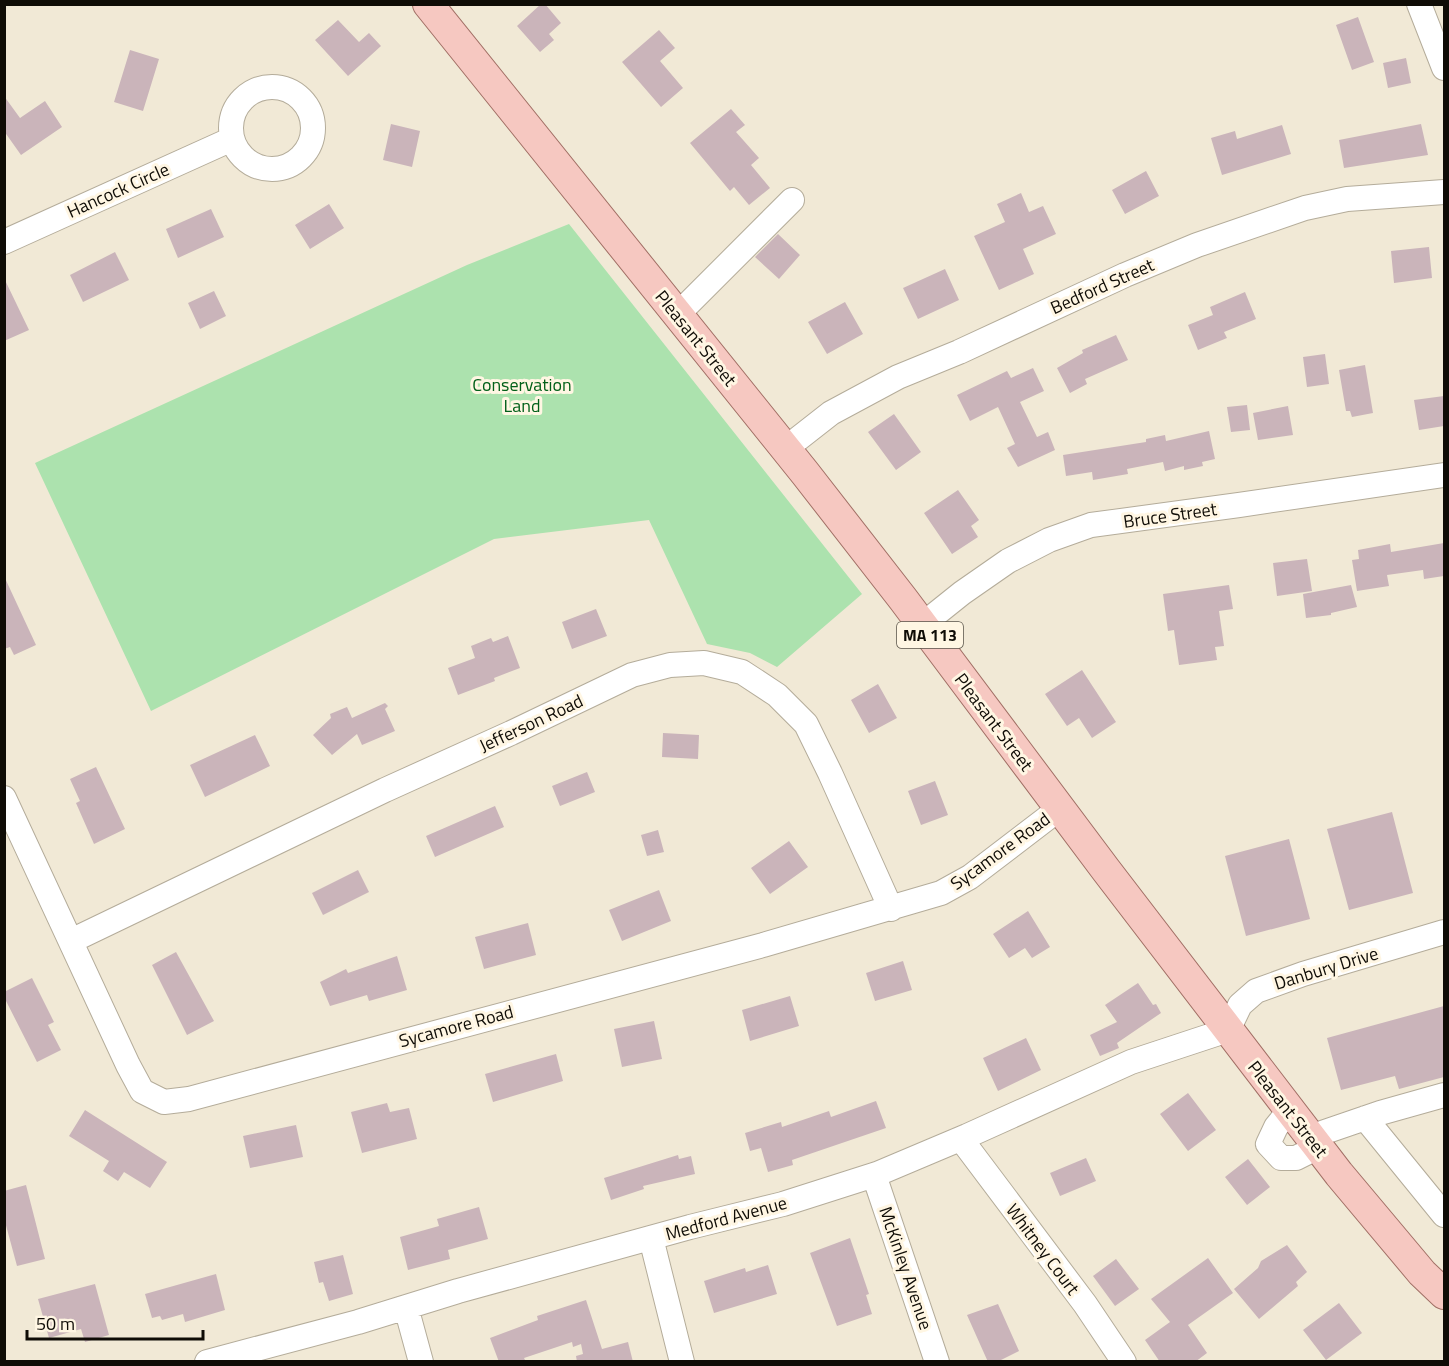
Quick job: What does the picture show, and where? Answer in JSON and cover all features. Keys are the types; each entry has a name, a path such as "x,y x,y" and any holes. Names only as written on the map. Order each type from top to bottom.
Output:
{"main road":[{"name":"Pleasant Street","path":"428,4 785,449 922,625 1289,1111 1439,1290"}],"street":[{"path":"1419,4 1444,68"},
{"name":"Hancock Circle","path":"4,242 232,139"},
{"name":"Bedford Street","path":"785,449 831,413 898,377 1197,245 1305,208 1347,200 1444,192"},
{"path":"677,315 792,200"},
{"name":"Bruce Street","path":"922,625 1008,561 1049,540 1091,525 1444,475"},
{"name":"Jefferson Road","path":"70,941 632,675 669,665 704,663 742,672 777,695 806,724 891,909"},
{"name":"Sycamore Road","path":"4,798 128,1065 142,1091 164,1102 189,1099 891,909 941,893 970,877 1059,809"},
{"name":"Danbury Drive","path":"1228,1030 1240,1005 1256,990 1444,932"},
{"name":"Medford Avenue","path":"207,1362 651,1238 783,1204 874,1175 961,1139 1131,1062 1228,1030"},
{"path":"1314,1142 1365,1118 1444,1095"},
{"path":"1365,1118 1444,1215"},
{"name":"Whitney Court","path":"961,1139 1085,1304 1124,1362"},
{"name":"McKinley Avenue","path":"874,1175 937,1362"},
{"path":"651,1238 682,1362"},
{"path":"406,1307 422,1362"}],"green space":[{"name":"Conservation Land","path":"569,224 862,594 777,667 750,653 707,644 649,520 494,539 151,711 35,463 467,265"}],"building":[{"path":"541,4 545,4 561,23 549,34 554,40 540,52 517,26"},
{"path":"1358,17 1374,62 1352,70 1336,25"},
{"path":"338,20 359,42 369,33 381,46 348,76 315,40"},
{"path":"659,30 675,48 660,61 683,88 661,107 622,62"},
{"path":"130,50 159,59 143,111 114,102"},
{"path":"1406,58 1411,83 1388,88 1383,63"},
{"path":"4,96 20,118 45,101 62,127 21,155 4,131"},
{"path":"731,109 745,125 736,132 759,158 751,165 770,188 749,205 734,187 730,191 690,143"},
{"path":"391,124 420,131 412,167 383,160"},
{"path":"1421,124 1428,155 1344,168 1339,140"},
{"path":"1282,125 1291,154 1222,175 1211,138 1235,131 1237,139"},
{"path":"1146,171 1159,196 1125,214 1112,190"},
{"path":"1021,193 1029,212 1043,206 1056,234 1023,249 1034,274 999,290 974,236 1005,222 997,204"},
{"path":"329,204 344,228 310,249 295,225"},
{"path":"211,209 224,237 178,258 166,229"},
{"path":"778,234 800,255 779,279 755,257"},
{"path":"1429,247 1432,278 1394,283 1391,251"},
{"path":"115,252 129,280 83,302 70,275"},
{"path":"945,269 959,300 918,319 903,288"},
{"path":"4,278 29,330 4,341"},
{"path":"214,291 226,316 200,329 188,303"},
{"path":"1245,292 1256,319 1224,332 1227,338 1198,350 1188,325 1213,315 1210,307"},
{"path":"845,302 863,334 827,354 808,322"},
{"path":"1116,335 1128,360 1085,379 1087,384 1070,393 1057,368 1083,353 1082,350"},
{"path":"1325,354 1329,384 1307,387 1303,357"},
{"path":"1365,365 1373,413 1352,417 1350,411 1346,411 1339,370"},
{"path":"1033,368 1044,391 1020,402 1037,437 1048,432 1055,450 1018,467 1007,448 1015,444 998,407 970,421 957,395 1007,371 1011,378"},
{"path":"1444,396 1444,426 1419,430 1414,400"},
{"path":"1247,405 1250,430 1231,432 1227,407"},
{"path":"1288,406 1293,435 1258,440 1253,413"},
{"path":"894,414 921,452 896,470 868,432"},
{"path":"1209,431 1215,459 1202,462 1203,466 1184,470 1184,466 1165,471 1163,462 1127,469 1128,474 1093,480 1092,472 1066,476 1063,455 1146,442 1146,439 1165,435 1166,441"},
{"path":"958,490 979,520 971,526 978,537 952,554 924,513"},
{"path":"1444,543 1444,576 1424,579 1423,570 1387,575 1389,586 1357,591 1352,560 1359,559 1358,550 1390,544 1391,552"},
{"path":"1307,559 1312,591 1277,596 1273,563"},
{"path":"4,576 36,645 14,655 10,647 4,649"},
{"path":"1229,585 1233,609 1219,611 1224,646 1215,647 1217,660 1179,665 1174,630 1168,631 1163,594"},
{"path":"1351,585 1357,607 1331,613 1331,615 1306,618 1303,594"},
{"path":"596,609 607,636 572,649 562,622"},
{"path":"508,636 520,668 494,678 495,681 458,695 448,668 475,658 471,646 491,638 493,642"},
{"path":"1082,670 1116,722 1092,738 1079,718 1067,726 1045,694"},
{"path":"878,684 897,718 869,733 851,700"},
{"path":"385,703 388,706 385,709 395,731 362,745 357,734 332,755 313,735 331,718 330,714 347,707 352,718"},
{"path":"663,733 699,735 698,759 662,757"},
{"path":"255,735 270,766 205,797 190,765"},
{"path":"96,767 125,829 94,844 76,803 80,801 70,779"},
{"path":"587,772 595,792 560,806 552,786"},
{"path":"935,781 948,815 921,825 908,791"},
{"path":"495,806 504,827 435,857 426,836"},
{"path":"1392,812 1413,893 1349,910 1327,829"},
{"path":"658,830 664,852 647,856 641,835"},
{"path":"1289,839 1310,919 1246,936 1225,856"},
{"path":"789,841 808,867 770,894 751,868"},
{"path":"358,870 369,892 323,915 312,893"},
{"path":"659,890 671,921 622,941 609,910"},
{"path":"1028,911 1050,947 1032,958 1025,948 1009,958 993,934"},
{"path":"528,923 536,955 484,969 475,937"},
{"path":"176,952 214,1021 187,1035 152,965"},
{"path":"397,956 407,990 369,1001 367,995 330,1006 320,982 346,969 348,973"},
{"path":"903,961 912,990 875,1001 866,973"},
{"path":"32,978 54,1022 48,1025 61,1050 37,1062 4,997 4,992"},
{"path":"1138,983 1161,1013 1117,1043 1119,1048 1100,1056 1090,1035 1117,1022 1105,1005"},
{"path":"790,996 799,1026 750,1041 742,1010"},
{"path":"1444,1006 1444,1077 1399,1089 1395,1076 1341,1090 1327,1038"},
{"path":"654,1021 662,1059 622,1067 614,1029"},
{"path":"1026,1038 1041,1070 998,1091 983,1058"},
{"path":"556,1054 563,1081 493,1102 485,1074"},
{"path":"1188,1093 1216,1130 1188,1151 1160,1114"},
{"path":"876,1101 886,1128 792,1160 793,1165 768,1172 761,1148 750,1151 745,1133 781,1122 782,1127 829,1111 831,1117"},
{"path":"387,1103 390,1112 409,1108 417,1139 362,1153 351,1112"},
{"path":"85,1110 167,1162 150,1188 124,1172 118,1181 103,1171 109,1161 69,1136"},
{"path":"296,1125 303,1157 250,1168 243,1136"},
{"path":"678,1155 679,1159 691,1156 695,1174 643,1186 644,1189 611,1200 604,1178"},
{"path":"1086,1158 1096,1181 1060,1196 1050,1173"},
{"path":"1248,1159 1270,1187 1247,1205 1225,1177"},
{"path":"26,1185 45,1259 17,1266 4,1218 4,1191"},
{"path":"479,1207 488,1239 448,1250 450,1259 408,1270 400,1237 439,1226 437,1219"},
{"path":"850,1238 869,1294 866,1295 872,1314 837,1326 810,1253"},
{"path":"1287,1245 1307,1272 1296,1282 1298,1286 1259,1319 1234,1289 1258,1268 1261,1261"},
{"path":"343,1255 353,1294 329,1301 323,1282 319,1283 314,1262"},
{"path":"1208,1258 1233,1293 1188,1325 1207,1353 1195,1362 1160,1362 1145,1340 1170,1322 1151,1299"},
{"path":"1116,1259 1139,1289 1115,1306 1093,1276"},
{"path":"768,1265 777,1294 714,1313 704,1281 745,1268 746,1272"},
{"path":"216,1274 225,1310 185,1322 183,1314 162,1320 160,1316 152,1318 145,1294"},
{"path":"95,1284 109,1335 85,1342 81,1329 49,1338 38,1299"},
{"path":"586,1300 602,1349 628,1342 633,1362 577,1362 576,1356 583,1354 581,1344 573,1347 572,1342 524,1358 526,1362 499,1362 490,1338 538,1320 537,1316"},
{"path":"1339,1303 1362,1333 1326,1360 1303,1330"},
{"path":"998,1304 1019,1351 997,1362 988,1362 967,1315"}]}
